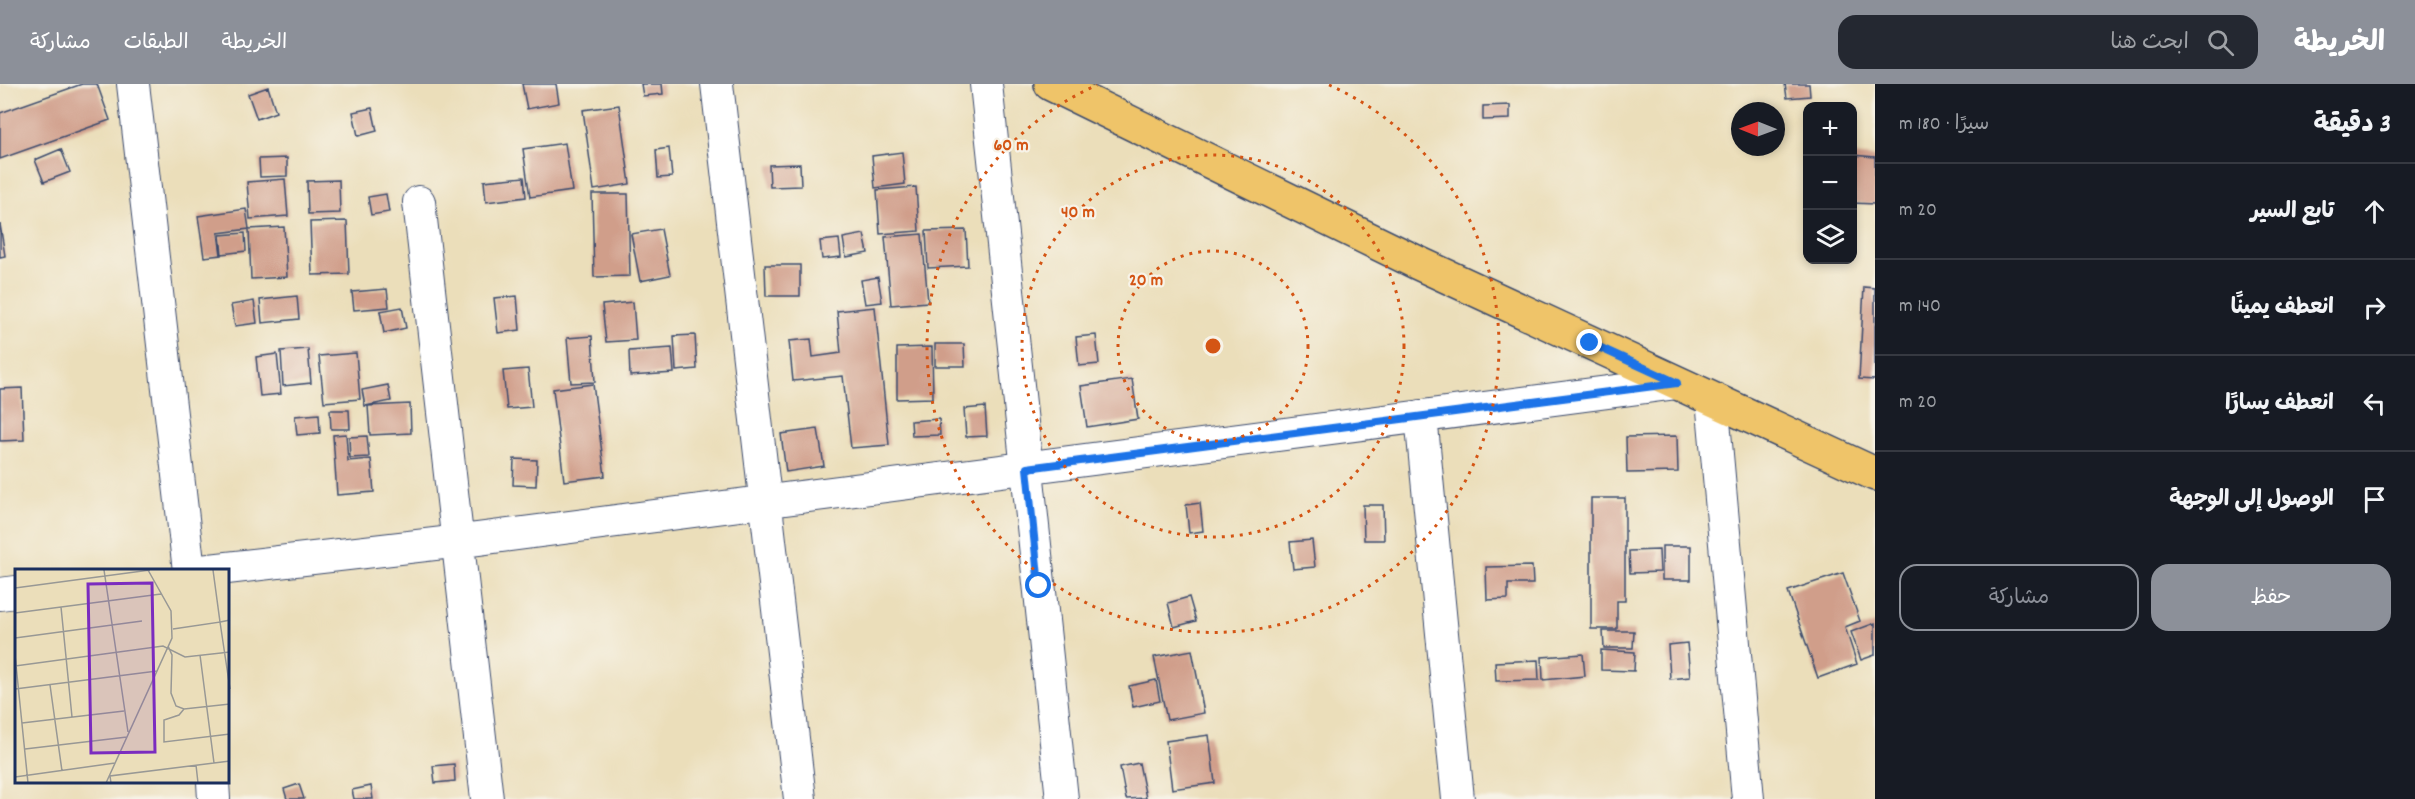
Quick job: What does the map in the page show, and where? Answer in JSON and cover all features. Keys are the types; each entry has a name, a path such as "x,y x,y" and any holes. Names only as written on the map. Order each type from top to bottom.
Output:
{"main road":[{"path":"1051,84 1418,263 1875,474"}],"street":[{"path":"133,84 189,569"},
{"path":"717,84 800,799"},
{"path":"986,84 1062,799"},
{"path":"419,202 487,799"},
{"path":"219,569 458,542 1677,383"},
{"path":"1712,399 1748,799"},
{"path":"1421,416 1458,799"},
{"path":"0,594 15,592"},
{"path":"213,784 214,799"}],"building":[{"path":"82,84 97,84 110,120 0,159 0,113"},
{"path":"522,84 556,84 559,103 527,109"},
{"path":"641,84 662,84 663,94 643,96"},
{"path":"1785,84 1809,84 1810,96 1787,98"},
{"path":"268,87 276,112 257,119 248,94"},
{"path":"619,105 630,184 594,190 583,110"},
{"path":"1510,105 1510,119 1483,120 1483,106"},
{"path":"372,108 377,131 358,136 353,112"},
{"path":"565,143 572,191 530,197 523,149"},
{"path":"669,148 672,177 658,178 656,150"},
{"path":"61,149 70,172 44,182 35,160"},
{"path":"902,152 905,184 875,188 872,156"},
{"path":"1857,155 1875,157 1875,204 1857,203"},
{"path":"287,158 287,176 260,177 259,159"},
{"path":"800,164 801,186 770,187 769,165"},
{"path":"524,177 526,197 486,202 484,181"},
{"path":"285,179 288,216 250,219 247,182"},
{"path":"339,180 340,213 308,214 307,181"},
{"path":"916,187 919,231 880,234 877,190"},
{"path":"386,194 389,212 371,215 368,197"},
{"path":"592,194 628,194 630,276 594,277"},
{"path":"246,209 249,229 218,233 221,255 204,257 198,216"},
{"path":"347,221 349,274 312,275 310,222"},
{"path":"0,224 5,256 0,257"},
{"path":"284,227 287,277 251,279 249,229"},
{"path":"661,229 670,275 640,281 631,234"},
{"path":"966,230 968,266 928,268 926,231"},
{"path":"245,233 246,251 222,254 220,235"},
{"path":"864,234 868,253 846,257 843,238"},
{"path":"922,234 928,302 891,305 885,237"},
{"path":"839,239 841,257 822,259 820,241"},
{"path":"765,265 800,265 800,296 766,296"},
{"path":"878,277 882,302 865,304 861,280"},
{"path":"1864,287 1875,288 1875,380 1859,379"},
{"path":"387,289 389,307 354,310 352,292"},
{"path":"297,296 299,319 262,323 260,300"},
{"path":"517,296 520,330 498,333 494,298"},
{"path":"254,301 257,323 235,326 231,305"},
{"path":"633,302 636,340 606,342 602,305"},
{"path":"402,307 406,328 384,333 380,311"},
{"path":"875,307 889,445 851,448 843,376 793,381 789,341 811,339 813,357 841,353 837,311"},
{"path":"695,335 697,369 676,371 674,336"},
{"path":"1096,335 1099,364 1079,366 1076,337"},
{"path":"592,336 595,382 571,383 567,338"},
{"path":"935,344 964,344 965,366 935,366"},
{"path":"932,347 933,398 897,399 897,348"},
{"path":"672,348 674,373 630,376 629,351"},
{"path":"308,349 311,383 283,386 281,351"},
{"path":"356,353 360,399 324,402 319,356"},
{"path":"277,354 281,394 260,396 256,357"},
{"path":"528,369 532,407 507,409 503,371"},
{"path":"1132,379 1138,419 1087,427 1081,386"},
{"path":"593,384 605,476 564,481 553,389"},
{"path":"388,385 391,401 365,406 362,390"},
{"path":"22,388 24,440 0,441 0,389"},
{"path":"410,404 411,433 370,435 368,406"},
{"path":"985,407 987,436 966,437 964,409"},
{"path":"330,410 349,410 350,429 331,429"},
{"path":"319,414 320,433 297,435 295,416"},
{"path":"939,419 940,435 912,436 911,421"},
{"path":"818,429 824,466 786,472 781,434"},
{"path":"346,434 348,461 371,459 374,492 337,495 333,435"},
{"path":"367,436 369,457 350,458 349,437"},
{"path":"1677,436 1678,472 1627,473 1626,437"},
{"path":"514,459 537,460 536,486 513,485"},
{"path":"1591,498 1625,498 1625,601 1617,601 1617,629 1591,629"},
{"path":"1200,503 1203,531 1189,533 1186,505"},
{"path":"1363,505 1383,505 1384,540 1364,540"},
{"path":"1312,540 1315,567 1293,569 1290,542"},
{"path":"1662,546 1691,546 1691,580 1662,580"},
{"path":"1659,550 1660,572 1630,573 1629,551"},
{"path":"1532,566 1533,584 1508,584 1508,599 1487,600 1486,567"},
{"path":"1843,573 1860,621 1845,627 1857,664 1818,678 1788,591"},
{"path":"1189,597 1196,621 1174,627 1168,603"},
{"path":"1875,623 1875,655 1861,660 1851,632"},
{"path":"1603,631 1634,631 1633,648 1604,648"},
{"path":"1687,643 1690,677 1670,679 1668,645"},
{"path":"1192,650 1204,713 1167,720 1154,657"},
{"path":"1601,650 1635,652 1634,671 1601,670"},
{"path":"1583,654 1585,676 1543,680 1542,657"},
{"path":"1538,660 1539,680 1496,681 1495,662"},
{"path":"1156,680 1160,701 1133,707 1129,686"},
{"path":"1209,735 1215,783 1172,789 1166,741"},
{"path":"1139,763 1146,798 1126,799 1120,767"},
{"path":"454,764 455,781 435,783 433,766"},
{"path":"299,784 304,799 287,799 284,789"},
{"path":"371,786 373,799 354,799 352,790"}],"route":[{"path":"1039,586 1027,468 1677,383 1590,343"}]}
